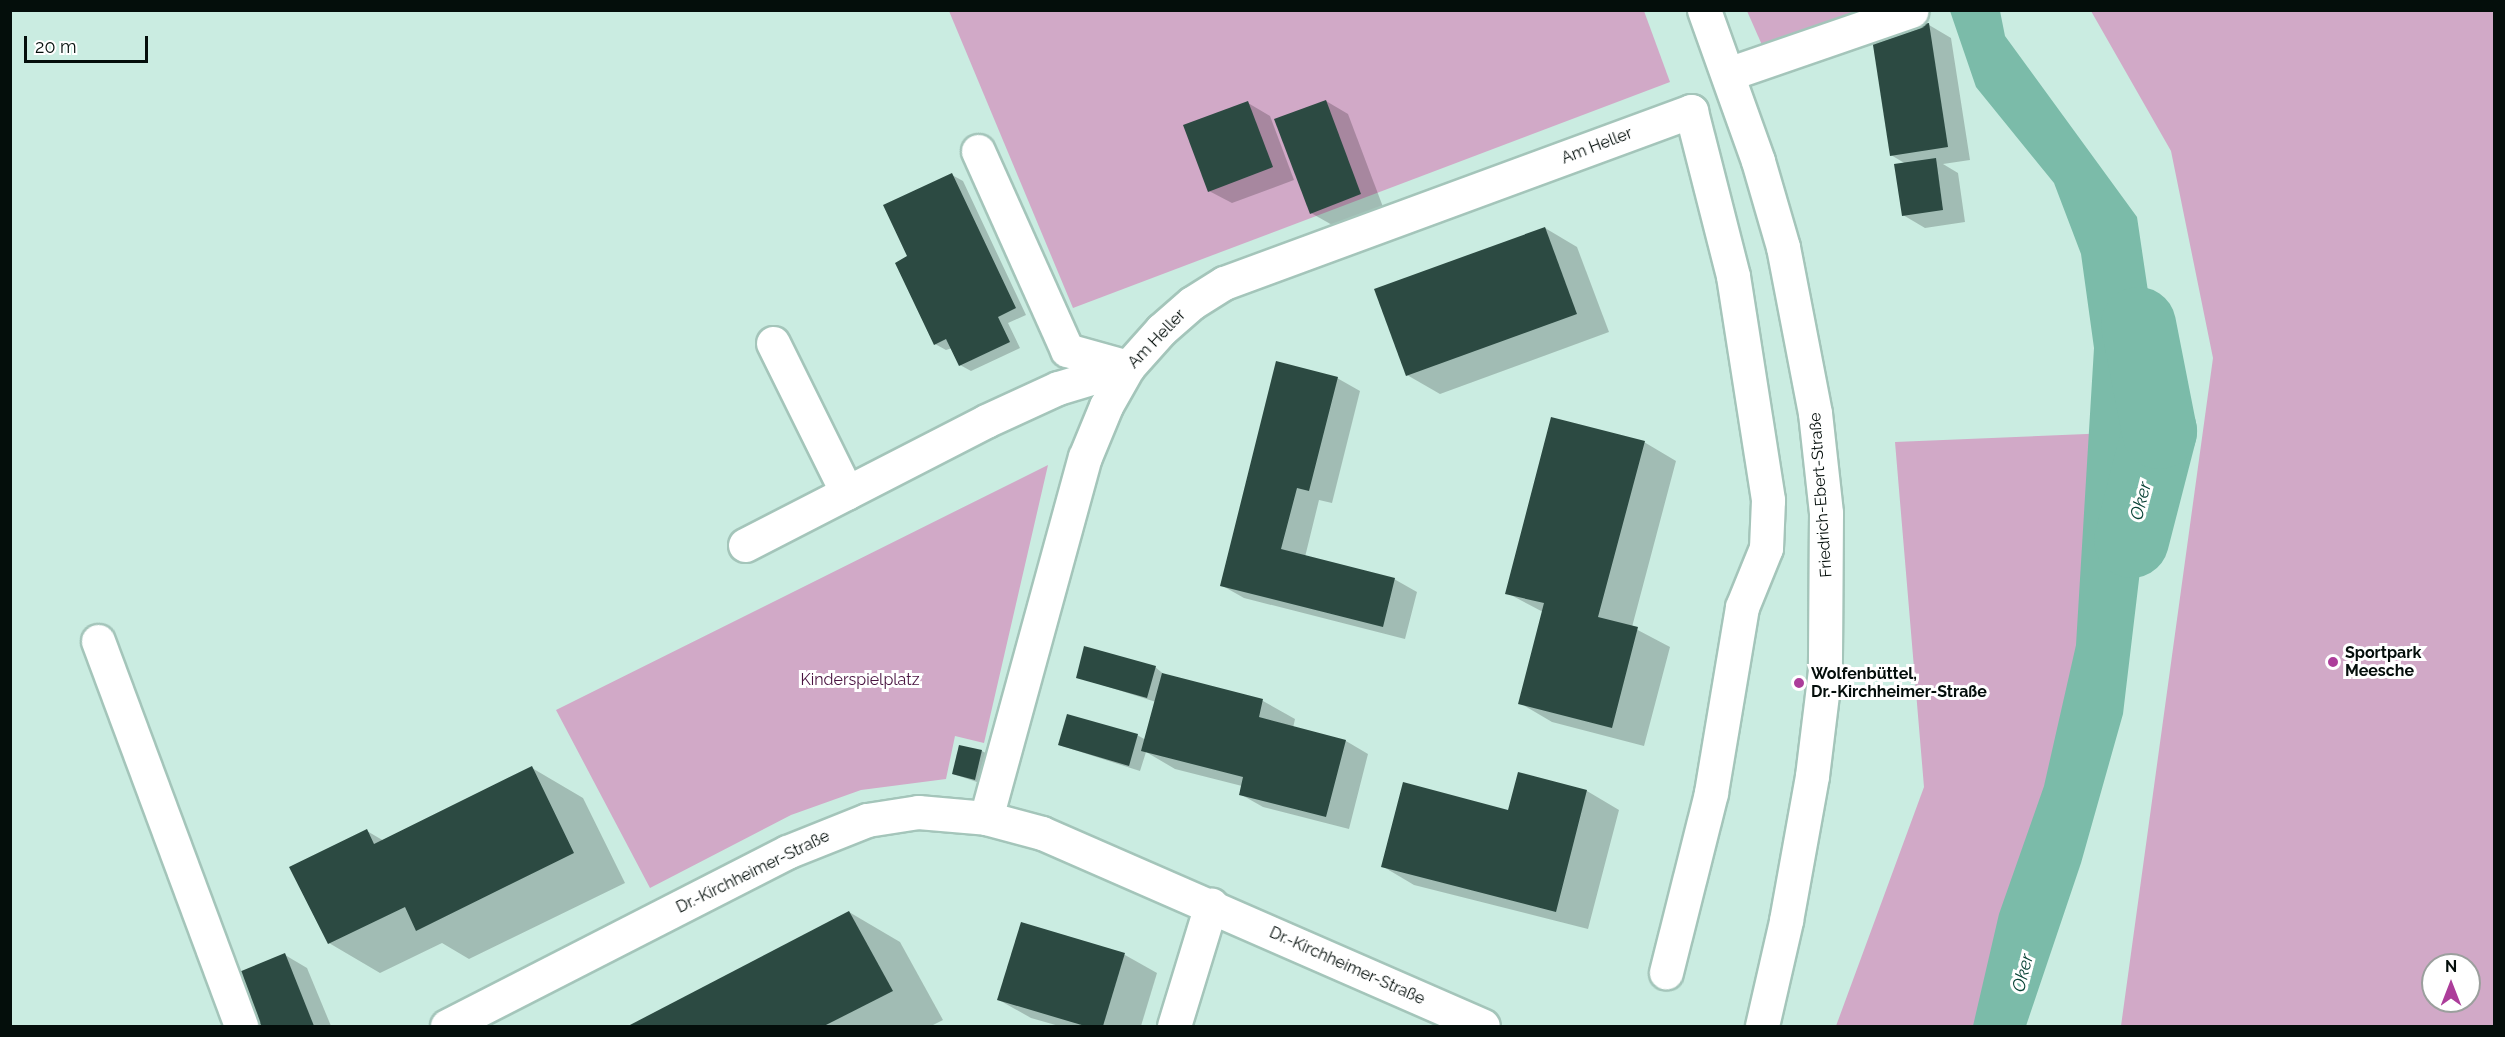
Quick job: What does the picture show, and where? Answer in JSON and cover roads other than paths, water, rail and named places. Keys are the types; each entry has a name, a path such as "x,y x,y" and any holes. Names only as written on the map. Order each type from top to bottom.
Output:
{"street":[{"name":"Friedrich-Ebert-Straße","path":"1704,10 1728,74 1783,247 1802,331 1815,413 1827,556 1825,669 1812,776 1762,1026"},
{"path":"1728,74 1911,11"},
{"name":"Am Heller","path":"986,818 1085,458 1106,406 1128,367 1192,303 1224,283 1691,111 1733,276 1768,500 1766,548 1742,607 1710,793 1666,972"},
{"path":"978,152 1067,350 1128,367"},
{"path":"773,344 847,493"},
{"path":"745,545 1058,388 1128,367"},
{"path":"98,641 241,1026"},
{"name":"Dr.-Kirchheimer-Straße","path":"447,1026 787,852 841,828 918,812 986,818 1042,832 1096,853 1483,1026"},
{"path":"1174,1026 1211,905"}],"water":[{"path":"1950,11 2000,11 2005,36 2137,217 2162,386 2123,714 2081,863 2026,1026 1973,1026 1999,914 2044,786 2076,645 2094,348 2081,254 2054,183 1976,87"}],"waterway":[{"name":"Oker","path":"2131,540 2159,431 2138,324"}],"place":[{"name":"Sportpark Meesche","path":"2333,662"},
{"name":"Wolfenbüttel, Dr.-Kirchheimer-Straße","path":"1799,683"}],"park label":[{"name":"Kinderspielplatz","path":"860,680"}]}
